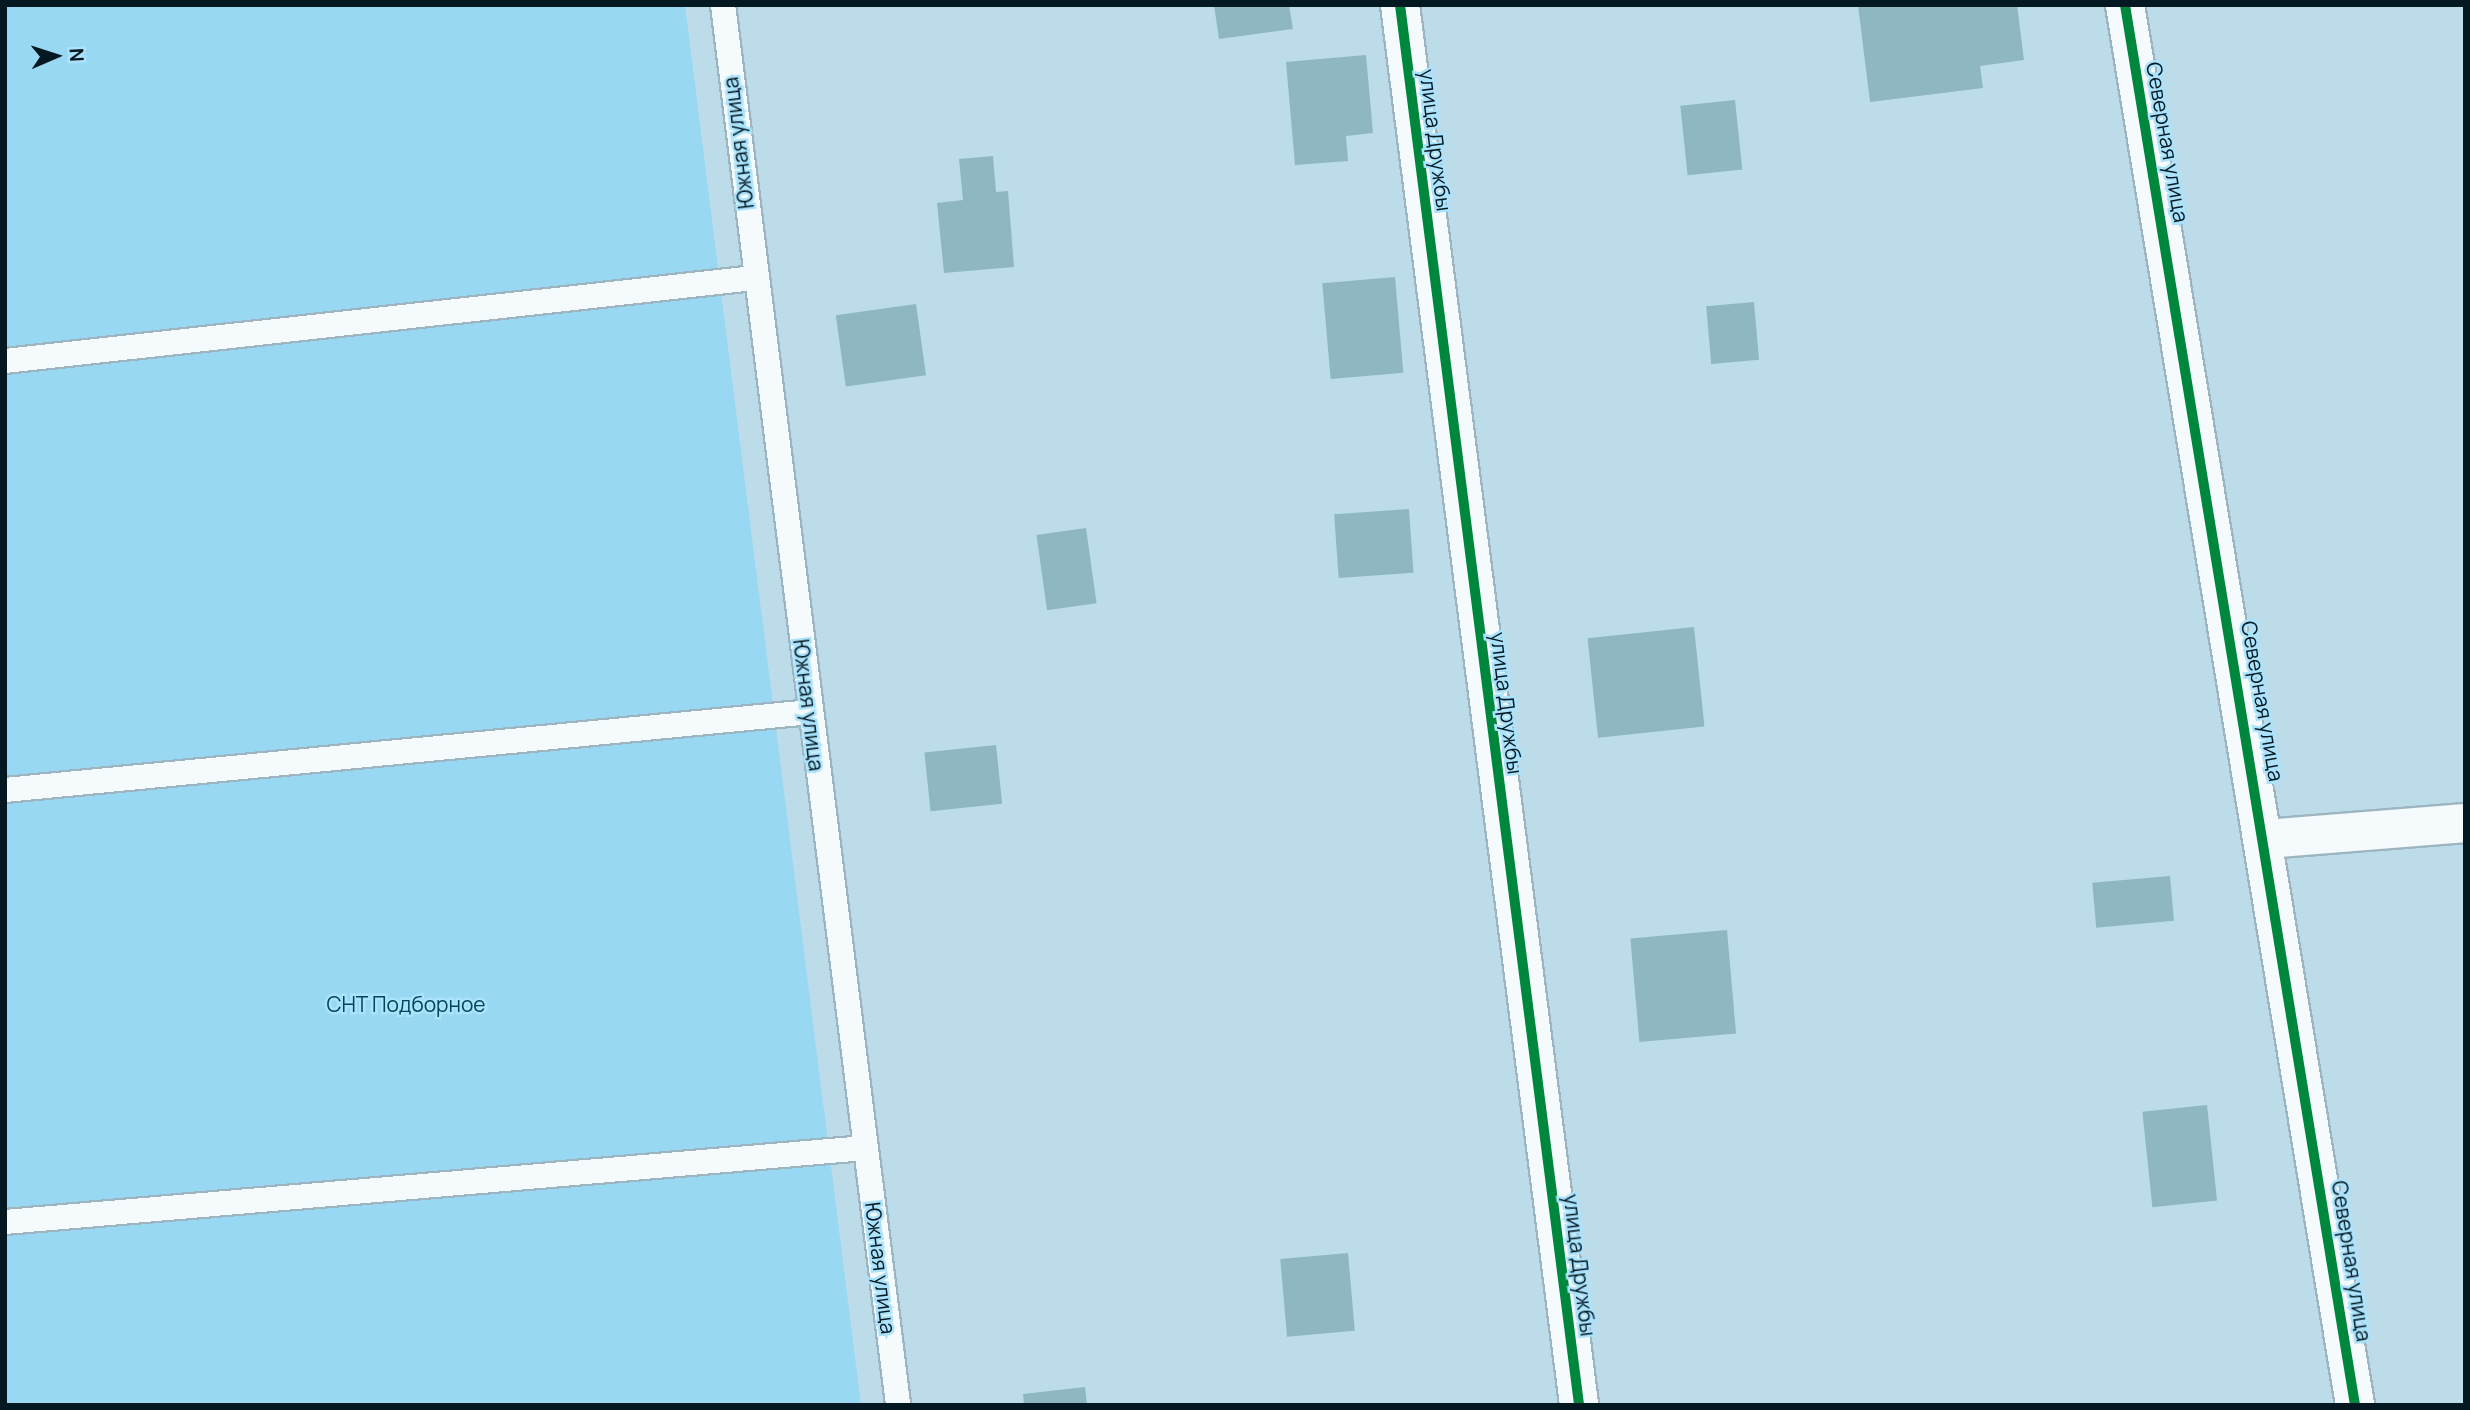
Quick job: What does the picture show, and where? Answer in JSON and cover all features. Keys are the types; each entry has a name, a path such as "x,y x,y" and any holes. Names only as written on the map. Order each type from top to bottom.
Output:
{"street":[{"name":"улица Дружбы","path":"1400,5 1579,1405"},
{"name":"Северная улица","path":"2125,5 2266,839 2355,1405"},
{"path":"2266,839 2465,823"}],"lane":[{"name":"Южная улица","path":"723,5 755,278 898,1405"},
{"path":"5,362 755,278"},
{"path":"5,790 810,712"},
{"path":"5,1223 865,1148"}],"green space":[{"name":"СНТ Подборное","path":"5,5 685,5 861,1405 5,1405"}],"building":[{"path":"1214,5 1289,5 1293,29 1219,39"},
{"path":"1858,5 2017,5 2024,60 1980,66 1983,88 1870,102"},
{"path":"1366,55 1373,133 1346,136 1348,161 1295,165 1286,62"},
{"path":"1735,100 1742,170 1688,175 1680,106"},
{"path":"993,156 996,192 1008,191 1014,267 944,273 937,203 963,200 959,159"},
{"path":"1395,277 1403,373 1331,379 1322,283"},
{"path":"1754,302 1759,360 1711,364 1706,306"},
{"path":"916,304 926,375 846,387 836,315"},
{"path":"1409,509 1413,573 1339,578 1334,514"},
{"path":"1086,528 1097,603 1047,610 1036,535"},
{"path":"1694,627 1704,726 1598,738 1588,638"},
{"path":"996,745 1002,804 931,811 924,753"},
{"path":"2170,876 2174,921 2096,928 2092,883"},
{"path":"1727,930 1736,1034 1639,1042 1630,938"},
{"path":"2207,1105 2217,1200 2152,1207 2142,1112"},
{"path":"1348,1253 1355,1331 1287,1337 1280,1259"},
{"path":"1085,1387 1087,1405 1024,1405 1023,1394"}],"cycle path":[{"path":"1400,5 1579,1405"},
{"path":"2125,5 2355,1405"}]}
